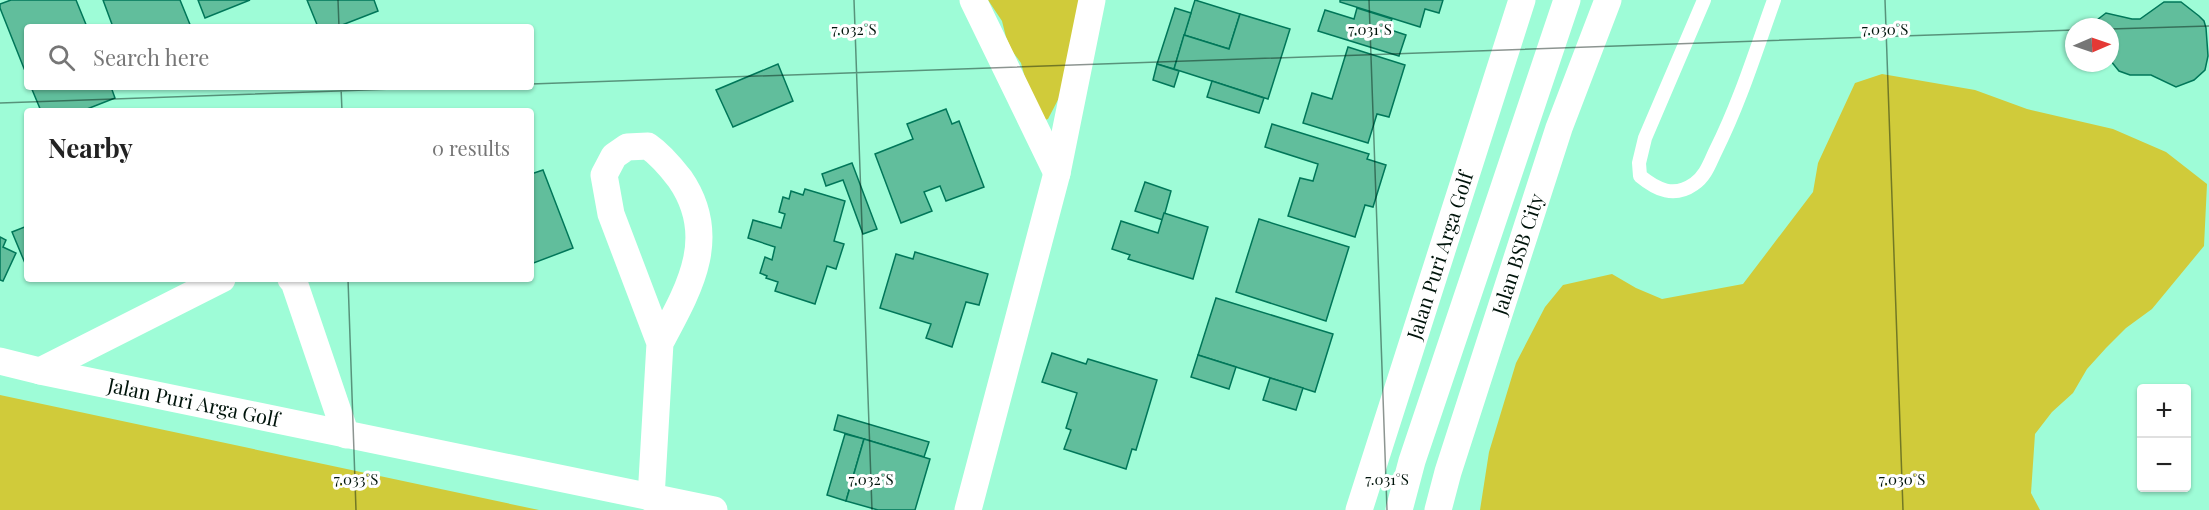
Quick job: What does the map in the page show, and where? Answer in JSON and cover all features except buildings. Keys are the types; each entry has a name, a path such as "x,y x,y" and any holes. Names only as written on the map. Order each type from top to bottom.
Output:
{"street":[{"path":"973,0 1057,173"},
{"path":"968,510 1057,173 1092,0"},
{"name":"Jalan Puri Arga Golf","path":"1359,510 1522,0"},
{"name":"Jalan BSB City","path":"1399,510 1412,461 1567,0"},
{"name":"Jalan BSB City","path":"1438,510 1448,472 1559,128 1608,0"},
{"path":"651,498 660,343 611,214 604,175 614,156 627,147 648,146 667,161 689,193 700,235 697,264 684,299 660,343"},
{"path":"40,371 216,282"},
{"path":"294,282 346,435"},
{"name":"Jalan Puri Arga Golf","path":"0,361 714,510"}],"lane":[{"path":"1704,0 1645,138 1639,163 1641,176 1654,188 1666,192 1693,185 1706,172 1731,121 1774,0"}],"shaded area":[{"path":"988,0 1081,0 1061,94 1048,119 1045,120 1026,82 1021,63 1012,51 1002,21"},
{"path":"1882,74 1975,90 2027,109 2113,129 2166,152 2207,184 2204,246 2152,309 2126,328 2087,369 2073,393 2052,412 2035,434 2031,493 2040,510 1480,510 1489,452 1516,363 1545,307 1563,285 1612,274 1662,299 1743,284 1813,192 1818,163 1855,83"},
{"path":"0,395 539,510 0,510"}]}
